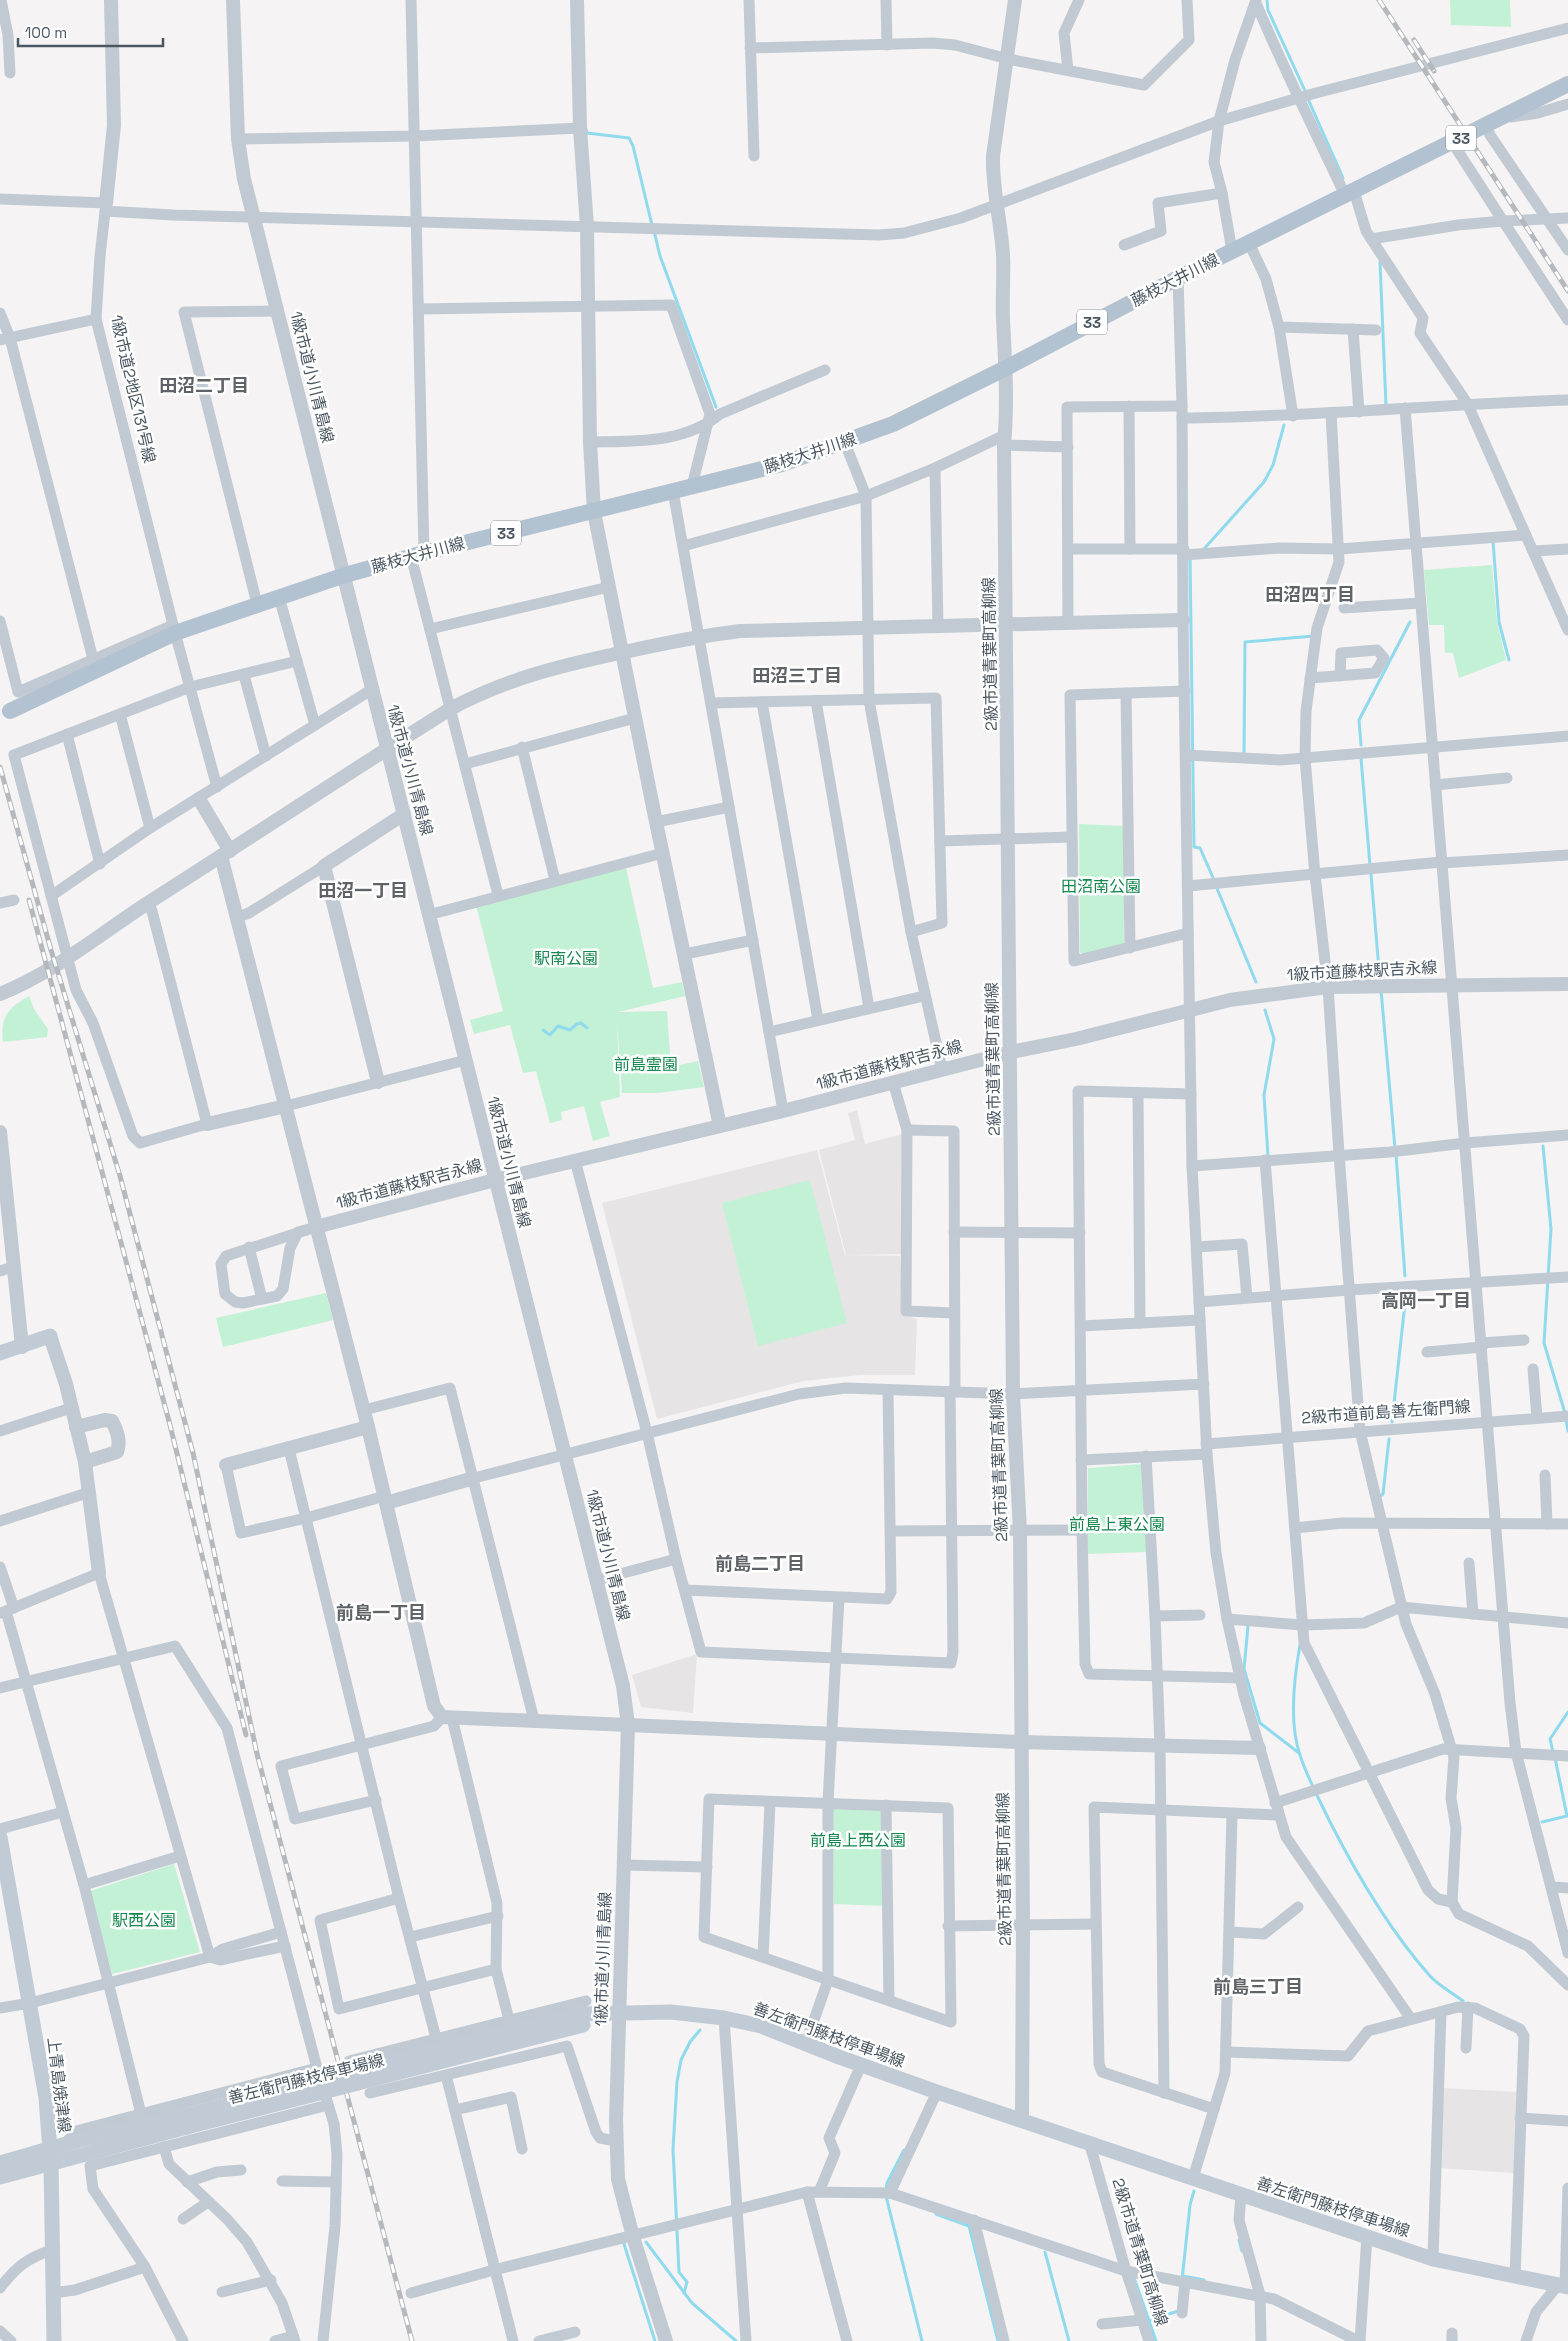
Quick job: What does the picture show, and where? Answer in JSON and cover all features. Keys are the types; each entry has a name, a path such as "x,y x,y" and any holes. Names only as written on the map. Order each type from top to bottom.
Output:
{"main road":[{"name":"藤枝大井川線","path":"10,711 174,629 345,575 418,555 782,464 845,443 893,424 1006,368 1178,278 1568,84"},
{"path":"0,1353 50,1336"},
{"name":"上青島焼津線","path":"0,1837 55,2154 52,2250 54,2341"},
{"name":"善左衛門藤枝停車場線","path":"0,2163 55,2154 185,2122 583,2014 671,2012 724,2018 761,2026 937,2092 1433,2259 1563,2286"},
{"name":"善左衛門藤枝停車場線","path":"0,2177 55,2154 84,2153 185,2122"}],"street":[{"path":"1,0 8,35 10,73"},
{"name":"1級市道2地区131号線","path":"111,0 114,125 100,256 96,319 174,629 217,787"},
{"name":"1級市道小川青島線","path":"233,0 238,139 244,179 623,1686 628,1725 616,2141 618,2179 633,2237 666,2341"},
{"path":"411,0 418,221 418,555 430,629 498,895"},
{"path":"577,0 580,128 587,227 590,442 594,512 662,854 685,954 720,1126"},
{"path":"749,0 754,156"},
{"path":"886,0 887,44"},
{"name":"2級市道青葉町高柳線","path":"1016,0 993,156 992,180 998,204 1003,256 1006,368 1013,1394 1020,1530 1020,1742 1023,1925 1022,2121"},
{"path":"1068,70 1064,33 1079,0"},
{"path":"750,48 887,44 954,45 1008,59 1144,85 1189,40 1187,0"},
{"path":"1256,1 1277,56 1350,193 1371,239 1422,323 1420,333 1471,403 1568,630"},
{"path":"1232,251 1222,193 1214,162 1219,121 1235,60 1256,1"},
{"path":"0,199 253,216 879,235 904,233 961,218 1219,121 1312,94 1568,28"},
{"path":"1568,104 1493,122 1490,135 1568,250"},
{"path":"238,139 415,136 580,128"},
{"path":"1452,142 1568,320"},
{"path":"1124,246 1161,230 1158,203 1222,193"},
{"path":"1371,239 1458,225 1568,218"},
{"path":"1250,243 1266,279 1279,327 1294,416"},
{"path":"1178,278 1186,553 1183,620 1185,690 1191,755 1188,933 1192,1166 1207,1449 1216,1553 1227,1619 1240,1678 1278,1815 1286,1837 1411,2019"},
{"path":"419,309 671,305 710,414 692,486"},
{"path":"257,604 184,312 278,311"},
{"path":"0,313 5,339 93,659"},
{"path":"5,339 96,319"},
{"path":"1279,327 1376,330"},
{"path":"1353,329 1359,412"},
{"path":"590,442 664,439 708,424 720,414 824,370"},
{"path":"1182,418 1294,416 1471,403 1568,400"},
{"path":"1129,406 1130,549"},
{"path":"1068,623 1067,407 1182,406"},
{"path":"1405,408 1431,748 1516,1752 1553,1887 1568,1953"},
{"path":"1331,413 1340,562 1317,628 1306,711 1305,758 1315,875 1328,987 1338,1154 1360,1431 1406,1624 1435,1694 1454,1757 1451,1798 1456,1828 1452,1902 1459,1914 1528,1946 1568,1985"},
{"path":"683,546 866,496 1005,440 1068,447"},
{"path":"845,443 866,496 868,700 911,932 942,1069"},
{"path":"936,468 938,627"},
{"path":"673,491 783,1111"},
{"path":"1069,550 1130,549 1186,553 1280,548 1340,549 1526,535"},
{"path":"1533,551 1568,549"},
{"path":"430,629 609,587"},
{"path":"279,597 315,725"},
{"path":"1344,608 1420,603"},
{"path":"0,994 20,986 66,959 148,903 450,709 517,678 621,652 699,636 740,631 1183,620"},
{"path":"0,622 18,692 93,659 174,629"},
{"path":"297,661 190,687 14,755 66,959 76,990 92,1023 133,1136 140,1143 206,1124 286,1106 466,1060"},
{"path":"244,675 266,756"},
{"path":"1310,678 1340,676"},
{"path":"51,896 150,828 371,690"},
{"path":"1185,690 1070,695 1070,837 1074,961 1188,933"},
{"path":"1126,693 1130,948"},
{"path":"711,703 936,698 942,923 911,932"},
{"path":"816,701 869,1008"},
{"path":"762,702 818,1020"},
{"path":"120,714 150,828"},
{"path":"465,764 522,747 635,718"},
{"path":"67,734 100,864"},
{"path":"1191,755 1280,760 1568,736"},
{"path":"522,747 555,880"},
{"path":"1435,785 1507,778"},
{"path":"199,799 225,854 238,917 364,1410 434,1706 447,1718 498,1916 496,1969 509,2020"},
{"path":"656,822 729,806"},
{"path":"238,917 249,913 404,814"},
{"path":"940,841 1070,837"},
{"path":"428,915 555,880 662,854"},
{"path":"1188,886 1441,863 1568,855"},
{"path":"324,866 378,1082"},
{"path":"0,903 14,900"},
{"path":"148,903 152,911 206,1124"},
{"path":"685,954 753,940"},
{"name":"1級市道藤枝駅吉永線","path":"316,1227 249,1247 226,1256 221,1264 226,1294 236,1302 277,1296 283,1289 290,1248 298,1232 316,1227 495,1180 783,1111 1011,1052 1076,1039 1189,1009 1270,993 1328,987 1568,984"},
{"path":"769,1032 924,996"},
{"path":"893,1082 907,1130 906,1311 954,1313"},
{"path":"1191,1094 1078,1091 1081,1460 1085,1664 1090,1674 1240,1678"},
{"path":"1138,1093 1140,1323"},
{"path":"575,1160 647,1433 676,1559 701,1652 951,1663 953,1652 954,1132 907,1130"},
{"path":"0,1132 6,1269 22,1347"},
{"path":"1192,1166 1395,1151 1465,1143 1568,1135"},
{"path":"1264,1160 1304,1642 1428,1890 1438,1899 1452,1902"},
{"path":"954,1232 1080,1233"},
{"path":"1197,1247 1242,1244 1247,1298"},
{"path":"249,1247 262,1299"},
{"path":"1199,1302 1568,1276"},
{"path":"1081,1326 1200,1320"},
{"path":"50,1336 85,1462 99,1573 210,1957"},
{"path":"1427,1352 1524,1340"},
{"path":"1533,1369 1537,1418"},
{"path":"368,1427 226,1465 241,1533 566,1456 799,1394 846,1388 1013,1394 1204,1384"},
{"path":"364,1410 450,1388 534,1720"},
{"path":"685,1590 839,1598 888,1598 891,1592 891,1530 888,1390"},
{"path":"0,1431 71,1408"},
{"name":"2級市道前島善左衛門線","path":"1081,1460 1146,1456 1207,1449 1287,1436 1568,1416"},
{"path":"76,1427 105,1420 112,1421 117,1430 120,1443 117,1452 85,1462"},
{"path":"289,1449 399,1898 436,2038"},
{"path":"1146,1456 1160,1746 1164,2093"},
{"path":"1545,1475 1548,1524"},
{"path":"0,1521 90,1492"},
{"path":"1295,1528 1342,1524 1568,1524"},
{"path":"891,1530 1082,1530"},
{"path":"596,1580 676,1559"},
{"path":"1469,1563 1473,1614"},
{"path":"0,1567 7,1610 25,1681 84,1885 141,2114"},
{"path":"7,1610 99,1573"},
{"path":"806,2043 828,1980 828,1802 839,1598"},
{"path":"1227,1619 1302,1625 1364,1623 1401,1606 1568,1623"},
{"path":"1155,1616 1200,1615"},
{"path":"0,1688 175,1646 227,1728 317,2068 334,2124 338,2154 329,2306 323,2341"},
{"path":"376,1800 295,1819 281,1766 434,1726 447,1718 534,1720 1020,1742 1259,1748"},
{"path":"1275,1803 1451,1748 1568,1756"},
{"path":"709,1799 828,1802 948,1808 948,1926 951,2022 704,1937 709,1799"},
{"path":"763,1957 770,1802"},
{"path":"886,1805 888,2000"},
{"path":"1214,2109 1102,2072 1099,2064 1094,1807 1278,1815"},
{"path":"0,1829 63,1812"},
{"path":"1193,2178 1225,2073 1232,1814"},
{"path":"84,1885 180,1856"},
{"path":"624,1865 707,1867"},
{"path":"1553,1887 1568,1888"},
{"path":"399,1898 320,1920 339,2009 423,1986 496,1969"},
{"path":"1230,1932 1264,1934 1298,1907"},
{"path":"410,1937 498,1916"},
{"path":"948,1926 1095,1924"},
{"path":"0,2008 30,2003 109,1984 210,1957 223,1949 281,1932"},
{"path":"210,1957 220,1960 285,1946"},
{"path":"1227,2052 1348,2056 1368,2031 1411,2019 1468,2007 1475,2008 1520,2029 1524,2036 1515,2277"},
{"path":"1466,2048 1468,2007"},
{"path":"1433,2259 1441,2012"},
{"path":"349,2061 509,2020 583,2014"},
{"path":"724,2018 739,2211 746,2341"},
{"path":"370,2093 567,2046 596,2132 600,2138 616,2141"},
{"path":"847,2341 813,2192 835,2153 829,2138 861,2065"},
{"path":"55,2154 76,2131 317,2068"},
{"path":"447,2079 513,2341"},
{"path":"890,2193 937,2092"},
{"path":"455,2110 511,2097 522,2149"},
{"path":"183,2341 145,2267 93,2189 90,2166 328,2105"},
{"path":"1520,2118 1568,2120"},
{"name":"2級市道青葉町高柳線","path":"1090,2145 1126,2271 1149,2341"},
{"path":"164,2147 169,2164 247,2242 270,2280 282,2302 294,2339 275,2341"},
{"path":"187,2182 217,2172 241,2170"},
{"path":"282,2181 336,2182"},
{"path":"1526,2341 1536,2312 1563,2286 1568,2188"},
{"path":"411,2293 494,2270 813,2192 890,2193 1126,2271 1274,2299 1357,2340 1367,2236"},
{"path":"1241,2195 1239,2220 1260,2295 1261,2341"},
{"path":"182,2219 208,2202"},
{"path":"974,2220 1004,2341"},
{"path":"0,2288 12,2273 31,2256 52,2250"},
{"path":"53,2293 75,2290 145,2267"},
{"path":"222,2292 270,2280"},
{"path":"1182,2313 1186,2282"},
{"path":"1102,2324 1142,2320"},
{"path":"0,2332 11,2341"},
{"path":"539,2341 575,2332"}],"shaded area":[{"path":"857,1110 865,1144 902,1134 901,1254 846,1255 819,1150 855,1140 848,1113"},
{"path":"817,1150 845,1255 900,1256 904,1315 917,1319 915,1375 860,1375 804,1381 657,1419 602,1203"},
{"path":"697,1654 693,1713 641,1707 632,1675"},
{"path":"1441,2088 1518,2092 1514,2173 1439,2168"}],"green space":[{"path":"1450,0 1510,0 1511,27 1451,25"},
{"path":"1492,565 1497,622 1506,660 1459,678 1453,653 1445,653 1444,625 1429,625 1424,570"},
{"name":"田沼南公園","path":"1079,824 1124,826 1124,945 1085,956 1080,952"},
{"name":"駅南公園","path":"626,868 653,988 682,982 685,996 618,1012 667,1011 671,1067 698,1061 704,1087 658,1093 622,1093 617,1021 620,1097 600,1102 610,1136 593,1141 584,1106 561,1112 562,1120 550,1123 536,1071 523,1073 510,1025 474,1034 470,1020 503,1011 476,905"},
{"path":"29,996 34,1009 48,1029 47,1037 3,1042 3,1026 7,1014"},
{"path":"810,1180 847,1323 758,1346 722,1203"},
{"path":"326,1293 333,1320 223,1347 216,1318"},
{"name":"前島上東公園","path":"1143,1464 1147,1552 1087,1554 1088,1468"},
{"name":"前島上西公園","path":"833,1806 882,1809 885,1906 834,1904"},
{"name":"駅西公園","path":"174,1864 200,1952 112,1974 90,1891"}],"waterway":[{"path":"1267,0 1268,10 1306,93"},
{"path":"1308,99 1343,178"},
{"path":"586,129 587,133 629,138 633,146 652,225"},
{"path":"654,231 660,256 716,407"},
{"path":"1380,262 1386,406"},
{"path":"1203,550 1264,482 1273,465 1284,425"},
{"path":"1493,541 1499,622 1509,660"},
{"path":"1190,557 1194,847 1200,848 1214,880"},
{"path":"1361,745 1359,720 1410,622"},
{"path":"1244,754 1245,642 1314,636"},
{"path":"1361,758 1370,865"},
{"path":"1371,874 1380,982"},
{"path":"1216,886 1256,982"},
{"path":"1381,990 1395,1148"},
{"path":"1265,1010 1274,1039 1264,1095 1268,1156"},
{"path":"543,1030 550,1035 558,1026 570,1030 581,1023 587,1028"},
{"path":"1543,1146 1551,1229 1544,1343 1565,1413"},
{"path":"1396,1155 1405,1276"},
{"path":"1392,1422 1406,1294"},
{"path":"1566,1419 1568,1431"},
{"path":"1379,1497 1383,1494 1389,1439"},
{"path":"1248,1626 1244,1669 1260,1723 1299,1753"},
{"path":"1300,1645 1294,1686 1295,1729 1300,1755 1310,1780 1351,1861 1387,1921 1430,1976 1463,2001"},
{"path":"1553,1752 1550,1739 1568,1712"},
{"path":"1542,1822 1567,1816 1555,1758"},
{"path":"684,2293 687,2282 679,2272 673,2149 677,2082 681,2060 690,2042 700,2030"},
{"path":"886,2190 887,2183 904,2150"},
{"path":"1182,2280 1190,2205 1194,2191"},
{"path":"886,2196 922,2341"},
{"path":"936,2214 969,2226 998,2341"},
{"path":"1239,2240 1242,2251"},
{"path":"646,2242 692,2303 736,2341"},
{"path":"624,2244 655,2341"},
{"path":"1045,2252 1069,2341"},
{"path":"1133,2275 1156,2341"},
{"path":"1183,2276 1204,2280"},
{"path":"1149,2321 1178,2311"}],"railway":[{"path":"1379,0 1568,291"},
{"path":"1414,40 1434,71"},
{"path":"0,767 51,950 120,1176 193,1453 257,1754 412,2341"},
{"path":"29,900 170,1425 246,1735"}],"district":[{"name":"田沼二丁目","path":"204,385"},
{"name":"田沼四丁目","path":"1310,594"},
{"name":"田沼三丁目","path":"797,675"},
{"name":"田沼一丁目","path":"363,890"},
{"name":"高岡一丁目","path":"1426,1300"},
{"name":"前島二丁目","path":"760,1563"},
{"name":"前島一丁目","path":"381,1612"},
{"name":"前島三丁目","path":"1258,1986"}],"park label":[{"name":"前島霊園","path":"646,1064"}]}
